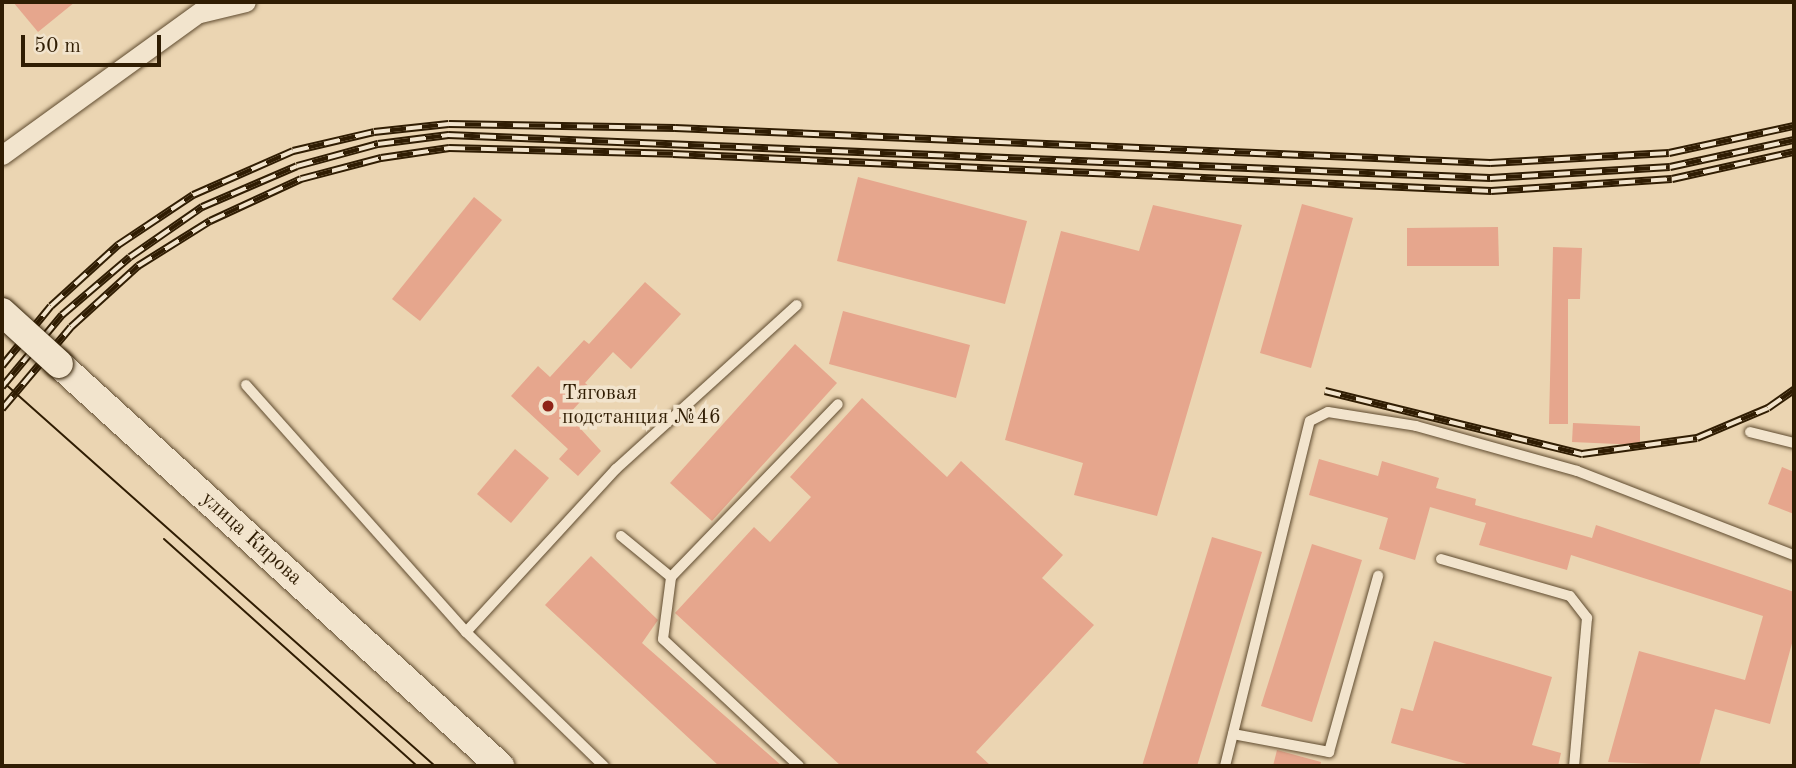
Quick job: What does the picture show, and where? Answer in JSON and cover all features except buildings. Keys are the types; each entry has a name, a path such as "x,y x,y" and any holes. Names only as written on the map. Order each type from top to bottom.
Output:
{"main road":[{"name":"улица Кирова","path":"2,312 500,766"}],"street":[{"path":"3,158 206,7 246,2"}],"lane":[{"path":"466,632 616,469 797,305"},
{"path":"246,385 466,632 604,766"},
{"path":"799,766 663,639 671,578 838,404"},
{"path":"1225,766 1310,421 1328,412 1416,426 1577,471 1794,555"},
{"path":"1750,432 1794,443"},
{"path":"621,536 671,578"},
{"path":"1441,559 1570,596 1587,618 1574,766"},
{"path":"1233,734 1329,752 1378,576"}],"tram line":[{"path":"2,381 435,766"},
{"path":"164,539 417,766"}],"railway":[{"path":"2,366 51,306 118,245 193,195 293,151 374,132 449,124 675,128 1490,163 1669,153 1794,126"},
{"path":"2,387 62,315 130,257 202,207 297,166 378,144 448,135 1490,178 1670,167 1794,140"},
{"path":"2,409 71,327 138,266 210,221 301,179 381,158 449,148 673,154 1491,191 1672,179 1794,152"},
{"path":"1325,391 1582,454 1697,438 1768,408 1794,390"}],"place":[{"name":"Тяговая подстанция №46","path":"548,406"}]}
